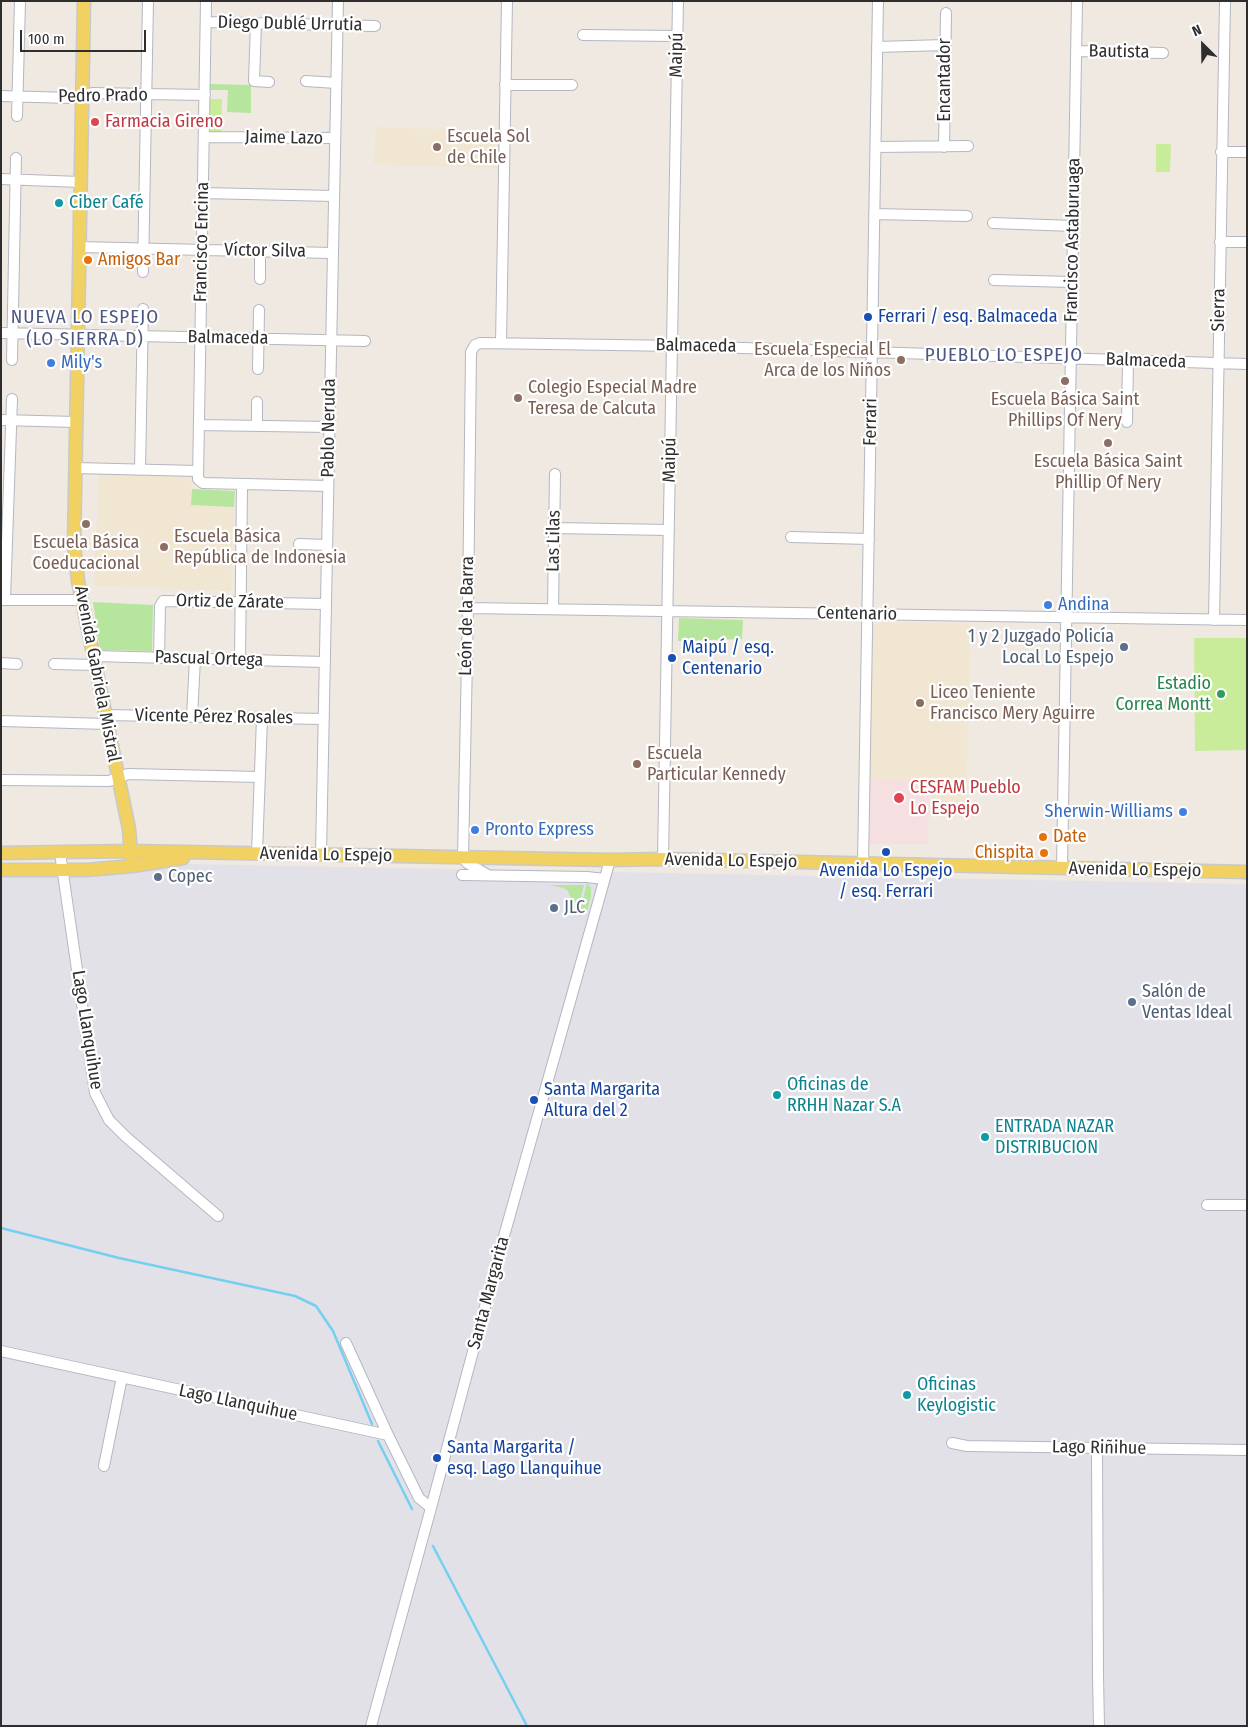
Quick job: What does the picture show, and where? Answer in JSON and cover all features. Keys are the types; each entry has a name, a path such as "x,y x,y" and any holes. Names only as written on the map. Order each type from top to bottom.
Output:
{"main road":[{"name":"Avenida Gabriela Mistral","path":"84,1 74,544 81,600 129,829 132,866"},
{"name":"Avenida Lo Espejo","path":"1,853 131,851 610,860 663,859 1247,872"},
{"name":"Avenida Lo Espejo","path":"1,870 64,871 132,866 214,853"}],"street":[{"path":"17,116 20,1"},
{"path":"143,272 148,1"},
{"name":"Francisco Encina","path":"206,1 198,479 200,482 242,484"},
{"name":"Pablo Neruda","path":"321,854 338,1"},
{"path":"501,343 507,1"},
{"name":"Maipú","path":"663,859 678,1"},
{"name":"Ferrari","path":"863,864 878,1"},
{"name":"Francisco Astaburuaga","path":"1062,868 1077,1"},
{"name":"Sierra","path":"1214,620 1224,1"},
{"name":"Encantador","path":"944,146 946,13"},
{"name":"Diego Dublé Urrutia","path":"206,22 375,26"},
{"path":"256,23 254,81 269,82"},
{"path":"584,35 678,36"},
{"path":"877,47 945,45"},
{"name":"Bautista","path":"1076,51 1162,53"},
{"path":"306,82 336,83"},
{"path":"505,85 572,86"},
{"name":"Pedro Prado","path":"1,96 71,98 92,94 205,95"},
{"name":"Jaime Lazo","path":"204,137 334,138"},
{"path":"876,147 968,146"},
{"path":"1221,152 1247,152"},
{"path":"12,360 16,158"},
{"path":"1,179 80,182"},
{"path":"203,193 333,196"},
{"path":"874,214 967,216"},
{"path":"993,223 1073,226"},
{"path":"1220,242 1247,242"},
{"name":"Víctor Silva","path":"79,247 332,253"},
{"path":"260,251 260,279"},
{"path":"994,280 1072,282"},
{"path":"140,470 143,309"},
{"path":"258,369 259,310"},
{"name":"Balmaceda","path":"1,333 365,341"},
{"name":"Balmaceda","path":"475,344 673,345 1247,364"},
{"name":"León de la Barra","path":"462,857 468,608 471,352 475,344"},
{"path":"1127,422 1128,360"},
{"path":"12,399 6,420 3,600 81,600"},
{"path":"257,402 257,426"},
{"path":"6,420 76,422"},
{"path":"199,425 329,427"},
{"path":"75,468 198,471"},
{"name":"Las Lilas","path":"553,609 555,474"},
{"path":"240,660 242,484 328,486"},
{"path":"554,528 669,530"},
{"path":"790,537 869,539"},
{"path":"299,544 326,545"},
{"name":"Ortiz de Zárate","path":"159,658 161,603 326,604"},
{"name":"Centenario","path":"468,608 1247,620"},
{"name":"Pascual Ortega","path":"54,664 159,658 324,662"},
{"path":"192,717 195,659"},
{"path":"1,663 17,664"},
{"name":"Vicente Pérez Rosales","path":"1,721 192,717 324,719"},
{"path":"257,853 262,718"},
{"path":"1,780 109,781 128,774 260,776"},
{"name":"Lago Llanquihue","path":"60,853 95,1093 109,1120 120,1132 218,1216"},
{"path":"462,857 467,863 488,875"},
{"name":"Santa Margarita","path":"371,1726 432,1508 504,1236 610,860"},
{"path":"462,875 587,877 604,879"},
{"path":"1206,1205 1247,1205"},
{"path":"346,1343 419,1498 432,1508"},
{"name":"Lago Llanquihue","path":"1,1351 388,1435"},
{"path":"104,1466 122,1377"},
{"name":"Lago Riñihue","path":"952,1442 966,1446 1247,1450"},
{"path":"1097,1447 1099,1726"}],"shaded area":[{"name":"Escuela Sol de Chile","path":"376,127 499,131 498,168 374,164"},
{"name":"Escuela Básica República de Indonesia","path":"99,474 191,475 192,505 234,507 231,591 94,586"},
{"name":"Liceo Teniente Francisco Mery Aguirre","path":"878,622 970,623 966,817 929,816 929,780 870,779 873,627"},
{"name":"CESFAM Pueblo Lo Espejo","path":"870,779 929,780 928,844 869,844"},
{"path":"186,864 1247,884 1247,1726 1,1726 1,877 60,878"}],"green space":[{"path":"210,84 251,85 251,113 227,112 228,90 209,90"},
{"path":"208,99 222,99 221,133 207,133"},
{"path":"1156,144 1171,144 1170,172 1156,172"},
{"path":"192,489 235,491 234,507 191,505"},
{"path":"93,602 153,605 152,651 100,650"},
{"path":"679,618 743,620 742,639 678,641"},
{"name":"Estadio Correa Montt","path":"1194,638 1247,638 1247,750 1195,751"},
{"path":"587,883 591,888 591,896 587,912 579,917"},
{"path":"549,885 584,885 576,917 572,911 572,901 568,891 564,888"}],"waterway":[{"path":"1,1228 119,1258 295,1296 316,1306 333,1331 372,1424"},
{"path":"378,1441 412,1509"},
{"path":"433,1546 527,1726"}],"place":[{"name":"Farmacia Gireno","path":"95,122"},
{"name":"Escuela Sol de Chile","path":"437,147"},
{"name":"Ciber Café","path":"59,203"},
{"name":"Amigos Bar","path":"88,260"},
{"name":"Ferrari / esq. Balmaceda","path":"868,317"},
{"name":"Escuela Especial El Arca de los Niños","path":"901,360"},
{"name":"Mily's","path":"51,363"},
{"name":"Escuela Básica Saint Phillips Of Nery","path":"1065,381"},
{"name":"Colegio Especial Madre Teresa de Calcuta","path":"518,398"},
{"name":"Escuela Básica Saint Phillip Of Nery","path":"1108,443"},
{"name":"Escuela Básica Coeducacional","path":"86,524"},
{"name":"Escuela Básica República de Indonesia","path":"164,547"},
{"name":"Andina","path":"1048,605"},
{"name":"1 y 2 Juzgado Policía Local Lo Espejo","path":"1124,647"},
{"name":"Maipú / esq. Centenario","path":"672,658"},
{"name":"Estadio Correa Montt","path":"1221,694"},
{"name":"Liceo Teniente Francisco Mery Aguirre","path":"920,703"},
{"name":"Escuela Particular Kennedy","path":"637,764"},
{"name":"CESFAM Pueblo Lo Espejo","path":"899,798"},
{"name":"Sherwin-Williams","path":"1183,812"},
{"name":"Pronto Express","path":"475,830"},
{"name":"Date","path":"1043,837"},
{"name":"Avenida Lo Espejo / esq. Ferrari","path":"886,852"},
{"name":"Chispita","path":"1044,853"},
{"name":"Copec","path":"158,877"},
{"name":"JLC","path":"554,908"},
{"name":"Salón de Ventas Ideal","path":"1132,1002"},
{"name":"Oficinas de RRHH Nazar S.A","path":"777,1095"},
{"name":"Santa Margarita Altura del 2","path":"534,1100"},
{"name":"ENTRADA NAZAR DISTRIBUCION","path":"985,1137"},
{"name":"Oficinas Keylogistic","path":"907,1395"},
{"name":"Santa Margarita / esq. Lago Llanquihue","path":"437,1458"}],"district":[{"name":"NUEVA LO ESPEJO (LO SIERRA D)","path":"85,329"},
{"name":"PUEBLO LO ESPEJO","path":"1004,356"}]}
